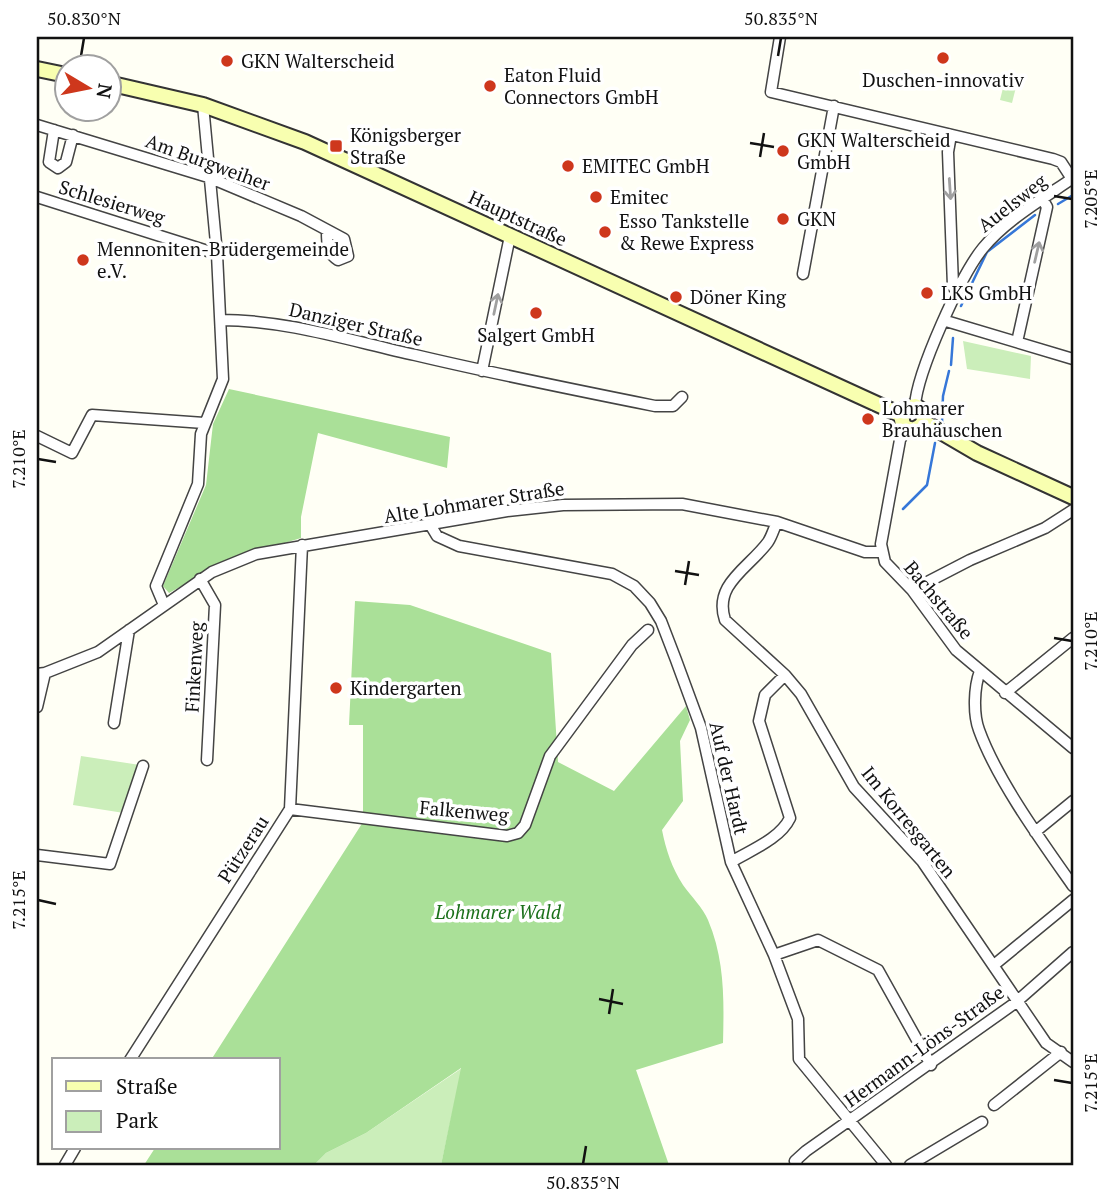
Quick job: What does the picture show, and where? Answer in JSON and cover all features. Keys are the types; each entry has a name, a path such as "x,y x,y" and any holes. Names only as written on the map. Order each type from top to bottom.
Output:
{"main road":[{"name":"Hauptstraße","path":"122,86 203,105 305,142 903,421"},
{"path":"934,429 923,411 915,406 906,408 903,421 917,429 934,429 1073,497"}],"street":[{"name":"Auelsweg","path":"780,37 771,92 1053,159 1061,162 1073,178 984,247 957,294 921,377 915,406"},
{"path":"164,605 156,586 198,484 204,423 223,379 217,254 203,105"},
{"path":"803,274 834,106"},
{"name":"Am Burgweiher","path":"37,125 208,177 301,216 327,231"},
{"path":"54,130 49,162 58,168 66,162 73,135"},
{"name":"Auelsweg","path":"951,135 947,152 953,286 957,294"},
{"name":"Schlesierweg","path":"37,197 217,254"},
{"path":"1017,342 1047,207 1043,200"},
{"path":"482,371 510,236"},
{"name":"Danziger Straße","path":"221,320 257,320 289,326 482,371 655,406 673,407 682,397"},
{"path":"946,321 1073,359"},
{"path":"37,436 72,453 92,415 204,423"},
{"name":"Bachstraße","path":"903,421 882,552 892,571 912,590 948,641 1005,693 1073,748"},
{"name":"Alte Lohmarer Straße","path":"41,673 98,652 200,579 256,555 302,545 563,505 682,504 777,522 865,552 882,552"},
{"path":"912,590 970,560 1045,528 1073,510"},
{"name":"Im Korresgarten","path":"777,522 769,541 727,586 722,598 722,611 732,630 785,675 800,694 855,787 922,861 994,965 1016,1003 1046,1043 1073,1062"},
{"name":"Auf der Hardt","path":"431,526 438,536 459,546 612,574 634,586 650,603 661,621 701,728 731,862 774,955 799,1019 799,1059 886,1165"},
{"name":"Pützerau","path":"131,1058 290,809 302,545"},
{"name":"Finkenweg","path":"200,579 215,605 207,760"},
{"name":"Falkenweg","path":"290,809 513,835 525,825 550,756 632,645 649,630"},
{"path":"114,723 130,631"},
{"path":"1005,693 1073,638"},
{"path":"980,671 976,681 979,731 1035,832 1073,886"},
{"path":"37,706 41,673"},
{"path":"731,862 766,841 786,826 790,818 759,721 765,695 785,675"},
{"path":"37,855 110,864 143,766"},
{"path":"1035,832 1073,801"},
{"path":"994,965 1073,900"},
{"path":"774,955 818,940 878,970 931,1065"},
{"name":"Hermann-Löns-Straße","path":"797,1165 795,1161 806,1151 1016,1003 1073,952"},
{"path":"994,1105 1061,1052"},
{"path":"910,1165 982,1122"}],"green space":[{"path":"1006,76 1018,79 1012,103 1000,100"},
{"path":"963,341 1031,356 1030,379 967,369"},
{"path":"229,389 450,437 447,468 318,433 301,517 301,538 228,560 169,593 163,586 206,485 213,424"},
{"name":"Lohmarer Wald","path":"355,601 410,605 551,653 558,762 614,791 686,706 690,720 680,741 683,801 662,830 676,872 706,916 714,935 722,981 723,1043 636,1070 669,1165 441,1165 461,1068 366,1133 326,1153 314,1165 144,1165 154,1150 280,1150 280,1058 212,1058 363,822 363,725 349,725"},
{"path":"81,756 140,765 124,813 73,805"},
{"path":"462,1068 441,1165 314,1165 326,1153 366,1133"}],"waterway":[{"path":"1058,204 1073,195"},
{"path":"961,306 987,252 1035,215"},
{"path":"951,365 953,338"},
{"path":"942,422 943,396 949,371"},
{"path":"903,509 927,485 935,443"}],"place":[{"name":"Duschen-innovativ","path":"943,58"},
{"name":"GKN Walterscheid","path":"227,61"},
{"name":"Eaton Fluid Connectors GmbH","path":"490,86"},
{"name":"Königsberger Straße","path":"336,146"},
{"name":"GKN Walterscheid GmbH","path":"783,151"},
{"name":"EMITEC GmbH","path":"568,166"},
{"name":"Emitec","path":"596,197"},
{"name":"GKN","path":"783,219"},
{"name":"Esso Tankstelle & Rewe Express","path":"605,232"},
{"name":"Mennoniten-Brüdergemeinde e.V.","path":"83,260"},
{"name":"LKS GmbH","path":"927,293"},
{"name":"Döner King","path":"676,297"},
{"name":"Salgert GmbH","path":"536,313"},
{"name":"Lohmarer Brauhäuschen","path":"868,419"},
{"name":"Kindergarten","path":"336,688"}]}
